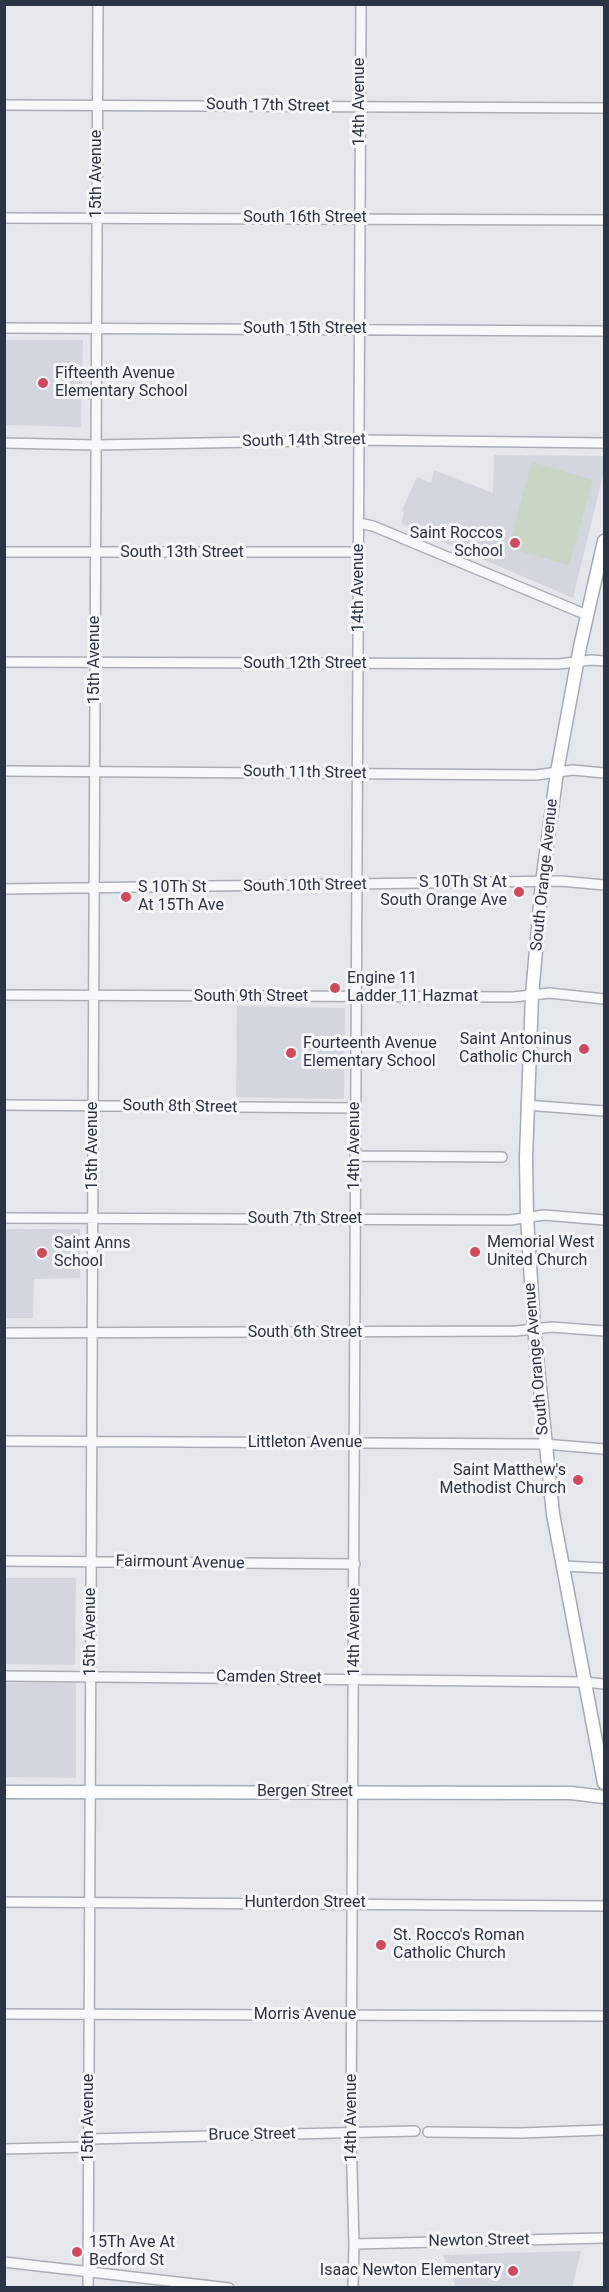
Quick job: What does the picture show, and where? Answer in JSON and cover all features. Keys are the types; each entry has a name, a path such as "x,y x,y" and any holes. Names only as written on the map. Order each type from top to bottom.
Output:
{"main road":[{"name":"South Orange Avenue","path":"604,541 577,661 556,772 542,882 532,995 526,1105 527,1218 544,1444 562,1566 604,1783"},
{"name":"Bergen Street","path":"4,1792 571,1793 604,1797"}],"street":[{"name":"15th Avenue","path":"88,2288 98,4"},
{"name":"14th Avenue","path":"352,2288 354,2244 351,2133 355,1679 355,1156 361,4"},
{"name":"South 17th Street","path":"4,105 604,108"},
{"name":"South 16th Street","path":"4,218 604,220"},
{"name":"South 15th Street","path":"4,328 604,331"},
{"name":"South 14th Street","path":"4,443 96,445 359,440 604,443"},
{"path":"359,523 373,526 587,615"},
{"name":"South 13th Street","path":"4,552 359,552"},
{"name":"South 12th Street","path":"4,662 559,664 604,661"},
{"name":"South 11th Street","path":"4,771 536,775 573,770 604,773"},
{"name":"South 10th Street","path":"4,889 542,882 604,885"},
{"name":"South 9th Street","path":"4,995 356,998 513,997 550,993 604,999"},
{"name":"South 8th Street","path":"4,1105 356,1108"},
{"path":"526,1105 604,1111"},
{"path":"355,1156 502,1157"},
{"name":"South 7th Street","path":"4,1218 510,1220 544,1215 604,1220"},
{"name":"South 6th Street","path":"4,1333 355,1333 516,1331 552,1327 604,1331"},
{"name":"Littleton Avenue","path":"4,1441 544,1444 604,1449"},
{"name":"Fairmount Avenue","path":"4,1561 355,1564"},
{"path":"562,1566 604,1568"},
{"name":"Camden Street","path":"4,1676 604,1684"},
{"name":"Hunterdon Street","path":"4,1902 604,1905"},
{"name":"Morris Avenue","path":"4,2014 604,2016"},
{"path":"428,2132 520,2133 604,2130"},
{"name":"Bruce Street","path":"4,2149 89,2143 415,2131"},
{"name":"Newton Street","path":"354,2244 604,2238"},
{"path":"4,2262 229,2288"}],"shaded area":[{"name":"Fifteenth Avenue Elementary School","path":"5,340 83,340 81,427 5,425"},
{"name":"Saint Roccos School","path":"494,455 604,456 604,471 573,598 401,524 404,513 402,510 417,477 431,483 434,470 493,493"},
{"name":"Fourteenth Avenue Elementary School","path":"237,1006 345,1008 344,1099 236,1097"},
{"name":"Saint Anns School","path":"5,1229 80,1229 80,1278 34,1279 33,1318 5,1318"},
{"path":"5,1578 76,1578 75,1665 5,1664"},
{"path":"5,1683 76,1683 76,1778 5,1777"},
{"name":"Isaac Newton Elementary","path":"581,2251 572,2288 456,2287 443,2255"}],"green space":[{"path":"532,462 593,480 569,565 508,548"}],"place":[{"name":"Fifteenth Avenue Elementary School","path":"43,383"},
{"name":"Saint Roccos School","path":"515,543"},
{"name":"S 10Th St At South Orange Ave","path":"519,892"},
{"name":"S 10Th St At 15Th Ave","path":"126,897"},
{"name":"Engine 11 Ladder 11 Hazmat","path":"335,988"},
{"name":"Saint Antoninus Catholic Church","path":"584,1049"},
{"name":"Fourteenth Avenue Elementary School","path":"291,1053"},
{"name":"Memorial West United Church","path":"475,1252"},
{"name":"Saint Anns School","path":"42,1253"},
{"name":"Saint Matthew's Methodist Church","path":"578,1480"},
{"name":"St. Rocco's Roman Catholic Church","path":"381,1945"},
{"name":"15Th Ave At Bedford St","path":"77,2252"},
{"name":"Isaac Newton Elementary","path":"513,2271"}]}
